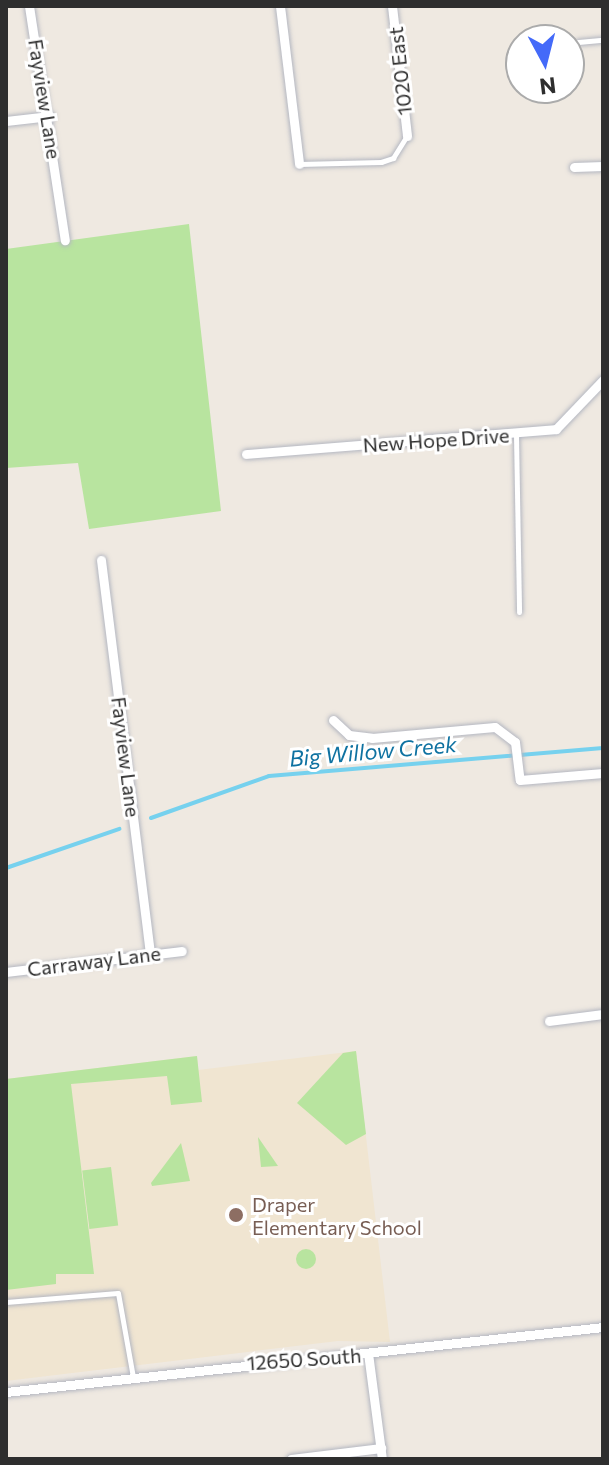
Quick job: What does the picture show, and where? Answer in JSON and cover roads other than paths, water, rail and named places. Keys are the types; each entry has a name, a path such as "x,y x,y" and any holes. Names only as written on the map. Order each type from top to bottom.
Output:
{"street":[{"name":"Fayview Lane","path":"29,6 50,116 65,240"},
{"path":"280,6 299,164"},
{"name":"1020 East","path":"392,6 407,136"},
{"path":"6,121 50,116"},
{"path":"574,167 603,166"},
{"name":"New Hope Drive","path":"246,454 516,435 567,424 603,380"},
{"name":"Fayview Lane","path":"101,560 150,954"},
{"path":"333,720 349,735 372,738 495,727 515,745 519,775 603,773"},
{"name":"Carraway Lane","path":"6,972 182,951"},
{"path":"549,1021 603,1014"},
{"name":"12650 South","path":"6,1392 603,1327"},
{"path":"291,1459 381,1454 368,1353"}],"lane":[{"path":"299,164 381,162 393,158 407,136"},
{"path":"516,435 519,612"},
{"path":"6,1302 118,1293 133,1377"}],"waterway":[{"name":"Big Willow Creek","path":"151,818 269,776 603,748"},
{"name":"Big Willow Creek","path":"6,868 119,829"}],"place":[{"name":"Draper Elementary School","path":"236,1215"}]}
